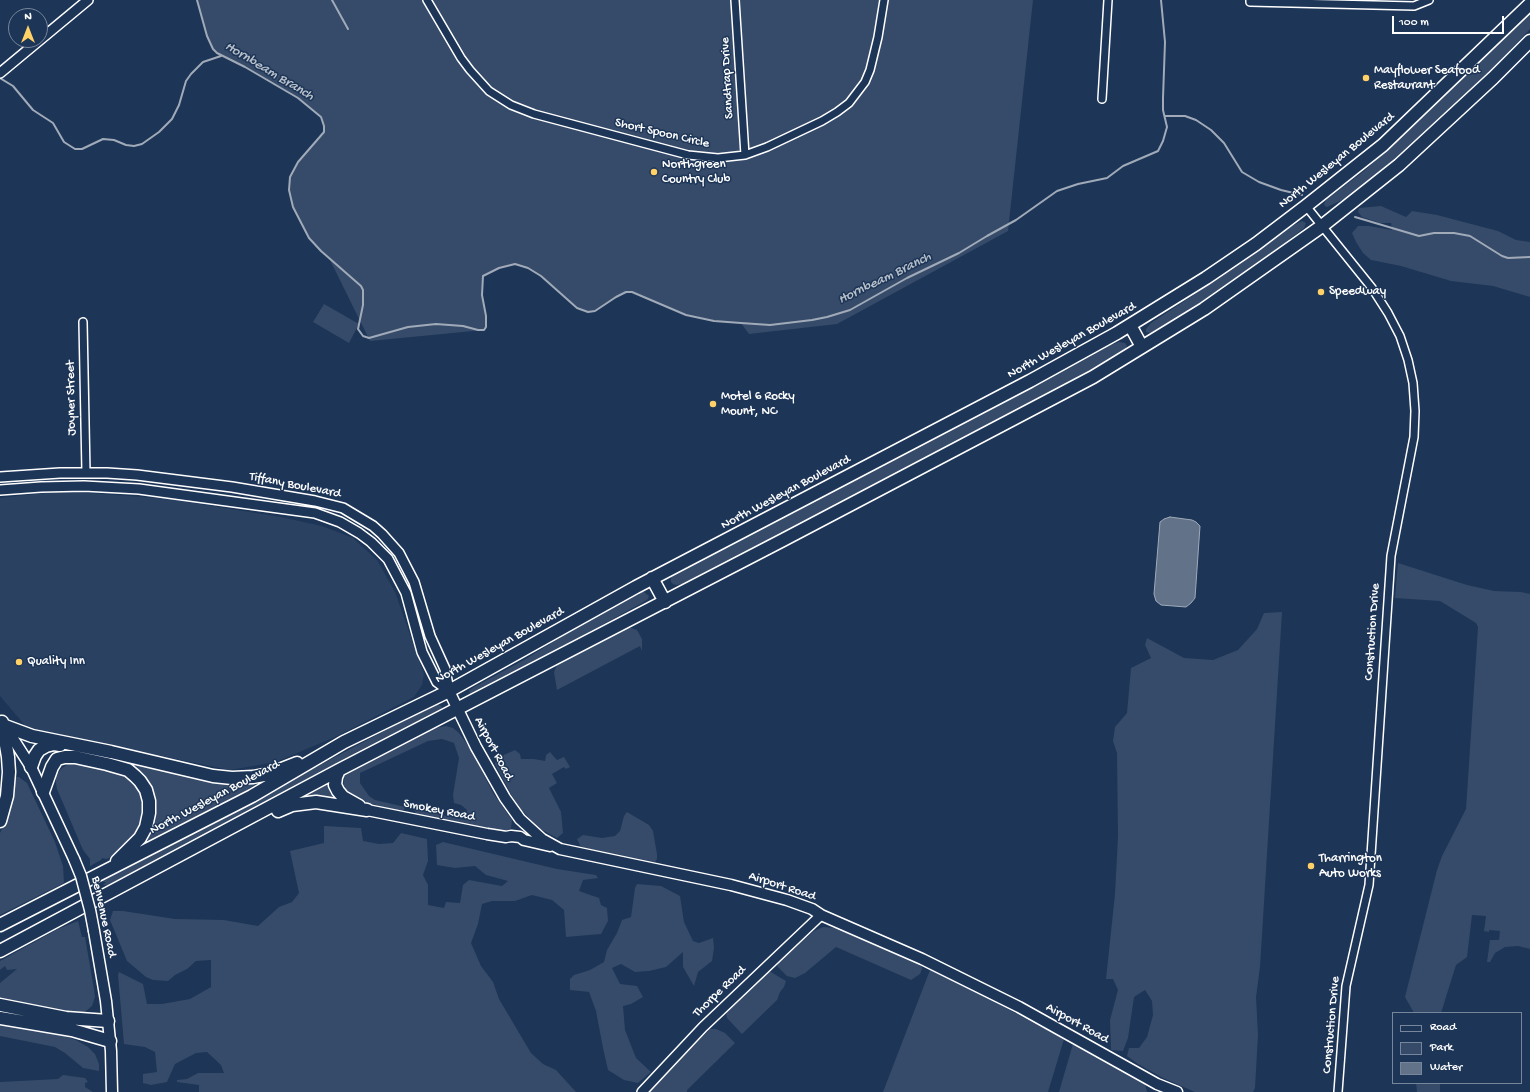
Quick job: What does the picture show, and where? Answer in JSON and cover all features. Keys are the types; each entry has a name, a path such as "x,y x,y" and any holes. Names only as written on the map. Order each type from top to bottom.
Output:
{"highway":[{"name":"North Wesleyan Boulevard","path":"0,925 252,796 351,739 449,691 652,578 1030,381 1130,325 1206,278 1256,244 1383,145 1530,4"},
{"path":"0,952 339,770 665,602 1093,376 1142,347 1204,309 1322,226 1399,165 1493,78 1530,41"},
{"path":"1130,325 1142,347"},
{"path":"652,578 665,602"},
{"path":"2,723 32,736 111,752 201,774 232,778 253,777 269,774 334,749"},
{"path":"0,821 7,796 9,772 2,723"},
{"path":"31,767 39,750 54,744 80,749 99,750"},
{"path":"43,792 52,766 58,759 65,757 75,757 120,767 128,770 140,781 149,801 150,813 146,827 140,838 108,870"},
{"path":"339,770 336,777 338,791 343,797 367,810"},
{"path":"210,839 292,805 316,802 367,810"},
{"path":"0,1005 66,1018 108,1021"},
{"path":"0,1018 72,1030 110,1041"}],"main road":[{"name":"Airport Road","path":"449,691 491,774 520,820 542,839 560,849 731,884 787,900 812,909 820,915 922,959 1005,1000 1157,1084 1177,1092"},
{"name":"Benvenue Road","path":"2,723 31,767 81,876 90,910 106,1001 110,1041 112,1092"},
{"name":"Smokey Road","path":"367,810 506,837 520,837 524,840 560,849"}],"street":[{"path":"0,74 88,0"},
{"name":"Short Spoon Circle","path":"427,0 461,58 470,70 489,91 511,105 534,114 688,155 718,158 745,155 767,147 822,121 849,103 864,82 870,70 878,38 884,0"},
{"name":"Sandtrap Drive","path":"735,0 745,155"},
{"path":"1102,99 1108,0"},
{"path":"1250,1 1414,6 1429,0"},
{"name":"Construction Drive","path":"1306,206 1372,288 1394,324 1400,336 1408,360 1413,383 1415,410 1414,437 1391,556 1370,878 1366,902 1346,986 1338,1092"},
{"name":"Joyner Street","path":"83,322 86,473"},
{"name":"Tiffany Boulevard","path":"0,477 60,473 137,475 232,487 315,501 343,508 373,526 399,553 414,582 430,636 445,669 449,691"},
{"name":"Tiffany Boulevard","path":"0,490 84,486 145,489 315,514 340,522 360,533 388,559 406,593 425,658 437,682 449,691"},
{"name":"Thorpe Road","path":"642,1092 703,1027 820,915"}],"shaded area":[{"path":"62,491 169,499 281,517 322,526 353,538 377,560 395,592 424,674 422,685 414,697 335,737 276,762 230,770 28,729 0,696 0,498"}],"green space":[{"name":"Northgreen Country Club","path":"197,0 1033,0 1008,231 837,324 749,334 741,323 714,321 686,315 632,292 623,294 595,311 588,312 577,308 541,276 528,268 515,264 499,268 483,276 482,295 486,316 486,327 484,330 370,341 329,258 316,247 305,232 293,207 289,190 290,177 298,162 324,132 321,117 298,98 245,67 217,53 213,49 207,36"},
{"path":"1530,12 1530,29 1473,89 1429,131 1364,187 1351,196 1327,207 1325,206 1324,204 1326,200 1364,171 1401,138"},
{"path":"1381,206 1406,217 1412,211 1437,215 1498,231 1516,240 1530,242 1530,297 1493,286 1451,281 1401,266 1371,260 1363,253 1352,233 1358,226 1369,226 1392,230 1391,223 1380,223 1362,217 1358,212 1359,208"},
{"path":"1302,221 1306,223 1304,228 1222,291 1158,332 1146,332 1146,329 1151,323 1215,281 1278,233"},
{"path":"324,304 359,324 349,343 313,322"},
{"path":"1119,342 1125,343 1127,346 1124,351 1065,386 698,578 683,584 676,585 671,582 671,578 675,572 1099,349"},
{"path":"1398,563 1467,585 1494,591 1521,592 1530,594 1530,949 1518,946 1505,947 1495,953 1490,962 1487,962 1490,940 1499,940 1500,931 1484,931 1486,916 1472,915 1467,957 1456,965 1441,1012 1413,1012 1405,997 1437,870 1442,856 1466,809 1478,627 1476,623 1440,601 1395,598"},
{"path":"644,592 649,596 648,599 481,691 470,694 469,691 474,687 524,660 631,594"},
{"path":"1282,612 1260,967 1256,997 1258,1035 1255,1088 1253,1092 1195,1092 1163,1078 1127,1056 1129,1048 1139,1048 1147,1037 1153,1015 1152,1001 1145,990 1134,997 1128,1038 1123,1051 1111,1050 1110,1020 1118,990 1113,979 1106,979 1115,894 1118,836 1117,753 1113,741 1115,727 1127,713 1131,668 1151,658 1145,645 1147,638 1184,658 1213,660 1238,650 1257,629 1264,613"},
{"path":"625,628 637,630 642,639 642,651 640,646 557,690 554,672 558,663"},
{"path":"438,704 442,708 337,766 108,885 103,885 106,882 103,882 104,879"},
{"path":"446,726 453,728 459,733 470,748 493,793 512,820 511,828 507,832 486,830 418,815 415,812 414,809 465,820 467,810 461,805 454,803 453,795 459,758 454,743 442,739 428,741 360,773 360,783 369,796 375,800 405,807 404,810 394,810 359,800 347,793 343,787 345,774 431,729"},
{"path":"515,750 520,754 521,759 545,761 546,755 550,752 557,760 564,757 570,767 566,769 564,767 552,774 557,783 549,788 561,812 563,833 557,838 537,827 520,808 495,764 497,758"},
{"path":"74,762 123,773 134,780 145,804 143,818 131,840 112,856 107,859 102,858 90,866 90,859 83,850 57,789 56,783 56,776 61,769"},
{"path":"138,763 259,782 236,797 135,851 150,831 155,819 156,807 154,795 149,785 143,775 135,769"},
{"path":"15,777 19,777 27,783 55,842 63,866 64,883 0,915 0,833 13,795"},
{"path":"331,781 330,793 343,802 292,801"},
{"path":"627,812 649,825 653,831 657,854 657,859 655,862 581,847 577,839 583,835 602,838 615,836 620,831 624,816"},
{"path":"324,826 361,828 363,841 379,844 393,843 401,833 427,839 428,861 423,875 428,885 428,905 444,908 446,902 460,903 463,885 469,880 502,886 508,881 486,875 475,866 455,868 437,865 436,845 443,842 557,869 596,875 598,878 583,880 579,891 599,898 601,905 607,908 608,921 601,934 566,937 564,910 552,900 532,895 515,901 492,901 482,904 478,924 471,943 481,966 493,982 499,999 531,1053 543,1064 556,1070 576,1092 199,1092 199,1085 177,1082 177,1080 187,1079 198,1073 224,1073 221,1065 207,1052 196,1053 175,1064 167,1082 151,1085 143,1083 143,1074 157,1072 155,1052 145,1047 124,1044 118,975 119,972 143,984 147,1004 162,1004 190,999 211,987 211,960 196,961 187,969 175,975 168,981 153,980 146,977 127,961 110,920 113,911 123,911 175,919 224,920 258,926 279,907 292,902 299,893 290,851 324,843"},
{"path":"637,884 661,886 680,896 684,922 693,941 699,943 713,938 714,948 712,961 698,972 694,986 683,967 683,952 666,967 649,971 635,972 621,964 612,968 620,984 637,986 643,997 631,1004 623,1006 625,1030 636,1058 651,1072 638,1083 624,1080 608,1070 596,1011 589,992 570,990 570,979 574,975 590,970 604,962 607,950 617,933 622,920 631,917 635,888"},
{"path":"78,921 82,937 85,937 94,989 95,997 92,1006 85,1012 78,1015 0,1000 0,983 17,969 7,970 5,966 0,970 0,961 58,929"},
{"path":"823,927 835,928 848,932 921,964 922,969 920,974 911,980 836,947 805,973 795,978 787,976 777,966 778,962 814,931"},
{"path":"930,970 935,970 1064,1039 1048,1092 883,1092"},
{"path":"767,972 771,972 786,981 784,987 777,1000 742,1034 727,1018 726,1012"},
{"path":"0,1022 48,1030 76,1040 88,1047 95,1054 99,1064 99,1071 83,1068 55,1047 0,1036"},
{"path":"710,1029 716,1029 725,1033 735,1043 687,1090 687,1092 649,1092"},
{"path":"1073,1044 1138,1078 1145,1084 1147,1092 1059,1092"},
{"path":"63,1075 85,1078 88,1082 85,1083 85,1087 93,1092 0,1092 0,1082 58,1079"},
{"path":"1416,1084 1440,1084 1440,1092 1417,1092"}],"water":[{"path":"1170,517 1192,520 1200,526 1195,598 1186,607 1161,605 1156,601 1154,594 1160,522"}],"waterway":[{"name":"Hornbeam Branch","path":"197,0 207,36 213,49 217,53 245,67 298,98 321,117 324,132 298,162 290,177 289,190 293,207 309,238 321,251 361,286 363,290 363,305 358,329 363,336 369,338 408,327 436,324 463,326 484,330 486,327 486,316 482,295 483,276 499,268 515,264 528,268 541,276 577,308 588,312 595,311 626,292 632,292 686,315 714,321 770,325 812,320 850,310 907,278 959,253 1016,220 1057,191 1078,184 1107,178 1123,166 1158,151 1167,127 1163,110 1165,42 1161,0"},
{"path":"332,0 348,29"},
{"path":"0,78 13,86 33,110 53,123 64,142 75,149 82,149 103,139 114,140 126,145 134,146 142,144 159,132 172,119 179,105 186,81 191,74 203,62 221,56"},
{"name":"Hornbeam Branch","path":"1165,116 1185,116 1196,120 1211,130 1224,143 1242,172 1259,182 1281,190 1302,195"},
{"name":"Hornbeam Branch","path":"1355,217 1419,236 1434,233 1454,233 1470,236 1502,256 1508,258 1530,257"}],"place":[{"name":"Mayflower Seafood Restaurant","path":"1366,78"},
{"name":"Northgreen Country Club","path":"654,172"},
{"name":"Speedway","path":"1321,292"},
{"name":"Motel 6 Rocky Mount, NC","path":"713,404"},
{"name":"Quality Inn","path":"19,662"},
{"name":"Tharrington Auto Works","path":"1311,866"}]}
